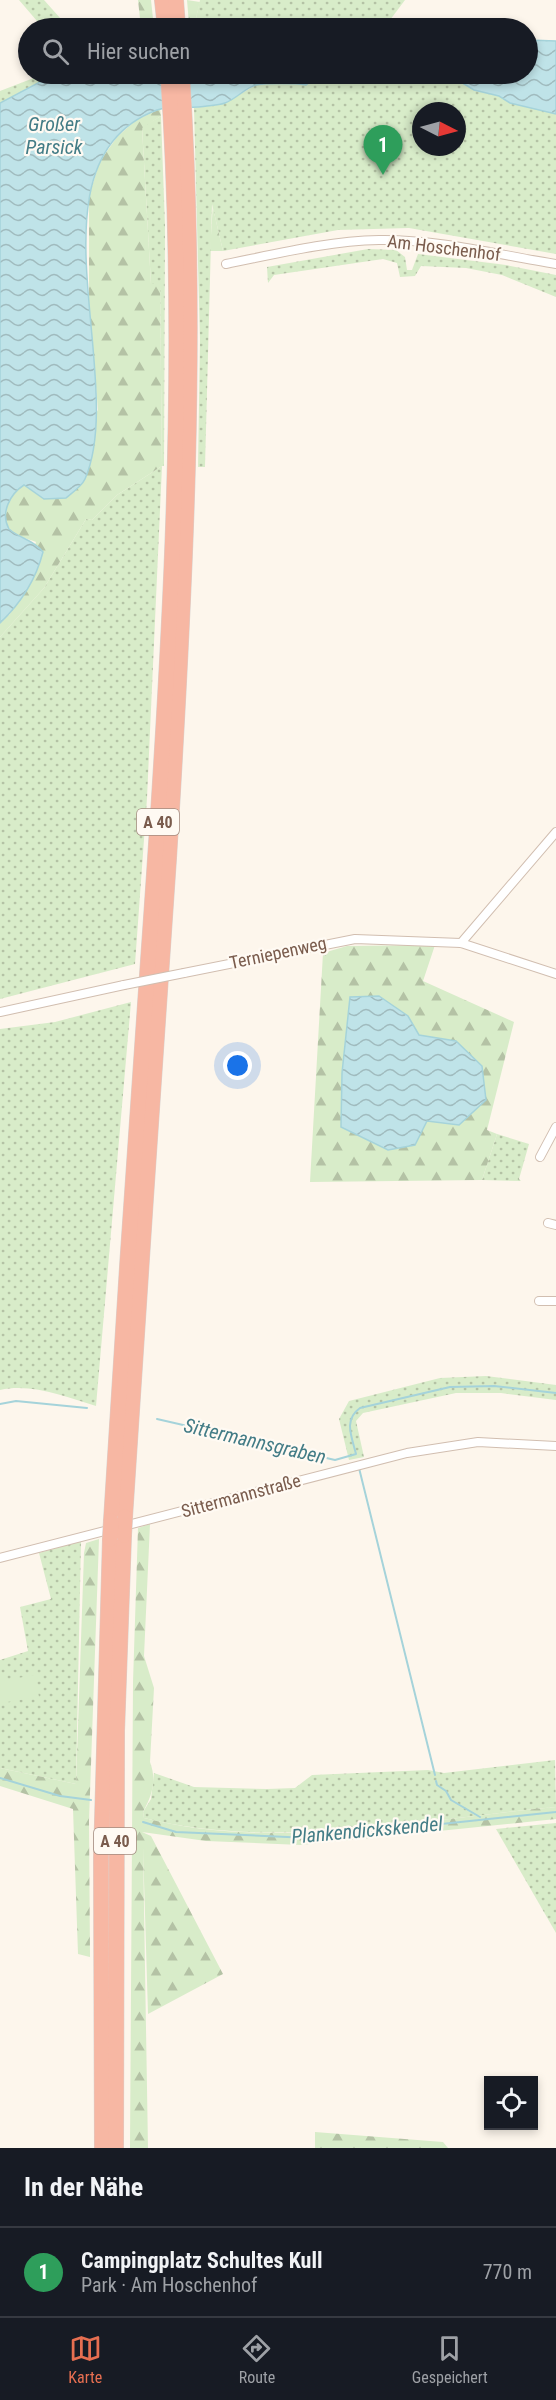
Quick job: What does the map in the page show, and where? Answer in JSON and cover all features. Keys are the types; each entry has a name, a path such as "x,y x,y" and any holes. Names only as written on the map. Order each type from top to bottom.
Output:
{"highway":[{"path":"162,0 168,18"},
{"path":"173,18 176,0"},
{"name":"A 40","path":"102,2148 101,1823 118,1519 184,609 189,454 190,262 178,122 170,84"},
{"name":"A 40","path":"178,122 181,84"},
{"name":"A 40","path":"116,2148 117,1537"}],"street":[{"name":"Am Hoschenhof","path":"226,264 336,243 378,240 408,241 556,264"},
{"path":"461,943 556,832"},
{"name":"Terniepenweg","path":"0,1012 348,939 461,943 556,974"},
{"path":"540,1157 556,1127"},
{"path":"539,1301 556,1301"},
{"name":"Sittermannstraße","path":"0,1558 407,1453 462,1443 515,1442 556,1446"}],"green space":[{"path":"19,0 44,0 60,18 34,18"},
{"path":"138,0 151,0 153,18 140,18"},
{"path":"187,0 200,2 196,18 188,18"},
{"path":"200,0 405,0 392,18 196,18"},
{"path":"18,84 36,84 0,103 0,91"},
{"path":"268,84 464,84 474,90 499,96 510,103 556,114 556,254 409,228 338,230 223,251 212,204 205,467 198,467 200,340 194,108 225,103 256,85"},
{"path":"160,109 161,116 142,128 151,284 160,284 162,466 117,495 92,520 86,519 44,588 0,637 0,623 10,614 36,542 10,530 6,512 10,499 24,485 44,499 98,410 89,302 89,196 100,161 117,137 136,120"},
{"path":"161,116 165,226 164,466 162,466 160,284 151,284 142,127"},
{"path":"213,203 213,208 223,251 210,251"},
{"path":"368,249 396,250 405,257 407,270 412,270 418,254 506,265 556,275 556,297 502,275 466,268 421,266 415,276 400,277 397,263 383,259 274,275 268,283 267,267"},
{"path":"162,466 147,798 135,964 0,999 0,637 44,588 86,519 92,520 117,495"},
{"path":"435,945 423,981 514,1022 487,1130 497,1134 482,1180 310,1182 323,953 347,946","holes":["350,997 408,1016 419,1035 415,1145 388,1150 341,1127 342,1073"]},
{"path":"131,1002 96,1406 61,1395 25,1388 0,1390 0,1029 55,1022"},
{"path":"497,1134 529,1144 519,1179 521,1181 482,1180"},
{"path":"486,1376 556,1385 556,1400 501,1393 456,1393 363,1413 356,1421 364,1457 349,1460 339,1419 349,1401 440,1378"},
{"path":"150,1524 144,1656 154,1688 150,1762 153,1782 149,1800 143,1812 144,1818 195,1828 298,1833 402,1825 556,1807 556,1819 301,1845 206,1841 142,1832 151,1836 223,1974 148,2014 143,1847 148,2148 130,2148 133,1682 138,1528"},
{"path":"99,1539 89,1821 90,1957 78,1954 73,1809 0,1786 0,1768 76,1784 84,1553 86,1543"},
{"path":"81,1541 76,1784 0,1768 0,1660 28,1651 20,1607 51,1599 39,1553"},
{"path":"35,1675 39,1697 1,1703 0,1681"},
{"path":"555,1760 556,1807 402,1824 298,1832 246,1832 195,1827 144,1818 143,1812 151,1799 154,1773 194,1787 267,1789 295,1788 312,1775 428,1770 444,1773"},
{"path":"556,1823 556,1933 496,1829"},
{"path":"315,2132 443,2142 448,2148 315,2148"}],"water":[{"path":"538,40 556,41 556,114 510,103 499,96 474,90 464,84 538,84"},
{"name":"Großer Parsick","path":"36,84 267,84 256,85 221,104 157,110 117,136 95,175 86,222 87,275 96,386 95,436 85,479 66,498 44,499 24,485 14,493 8,504 6,523 9,529 35,544 43,552 26,590 0,623 0,103"},
{"path":"379,996 408,1016 419,1035 456,1041 482,1066 486,1100 459,1125 427,1121 415,1145 388,1150 341,1127 342,1073 350,997"}],"waterway":[{"name":"Sittermannsgraben","path":"157,1419 335,1460 356,1454 350,1423 360,1408 450,1387 494,1386 556,1393"},
{"name":"Sittermannsgraben","path":"0,1404 16,1401 87,1408"},
{"path":"359,1468 435,1775"},
{"name":"Plankendickskendel","path":"0,1778 60,1796 91,1800"},
{"path":"436,1781 451,1800 480,1817"},
{"name":"Plankendickskendel","path":"143,1822 176,1832 309,1838 556,1812"}],"place":[{"name":"Campingplatz Schultes Kull","path":"383,175"}]}
